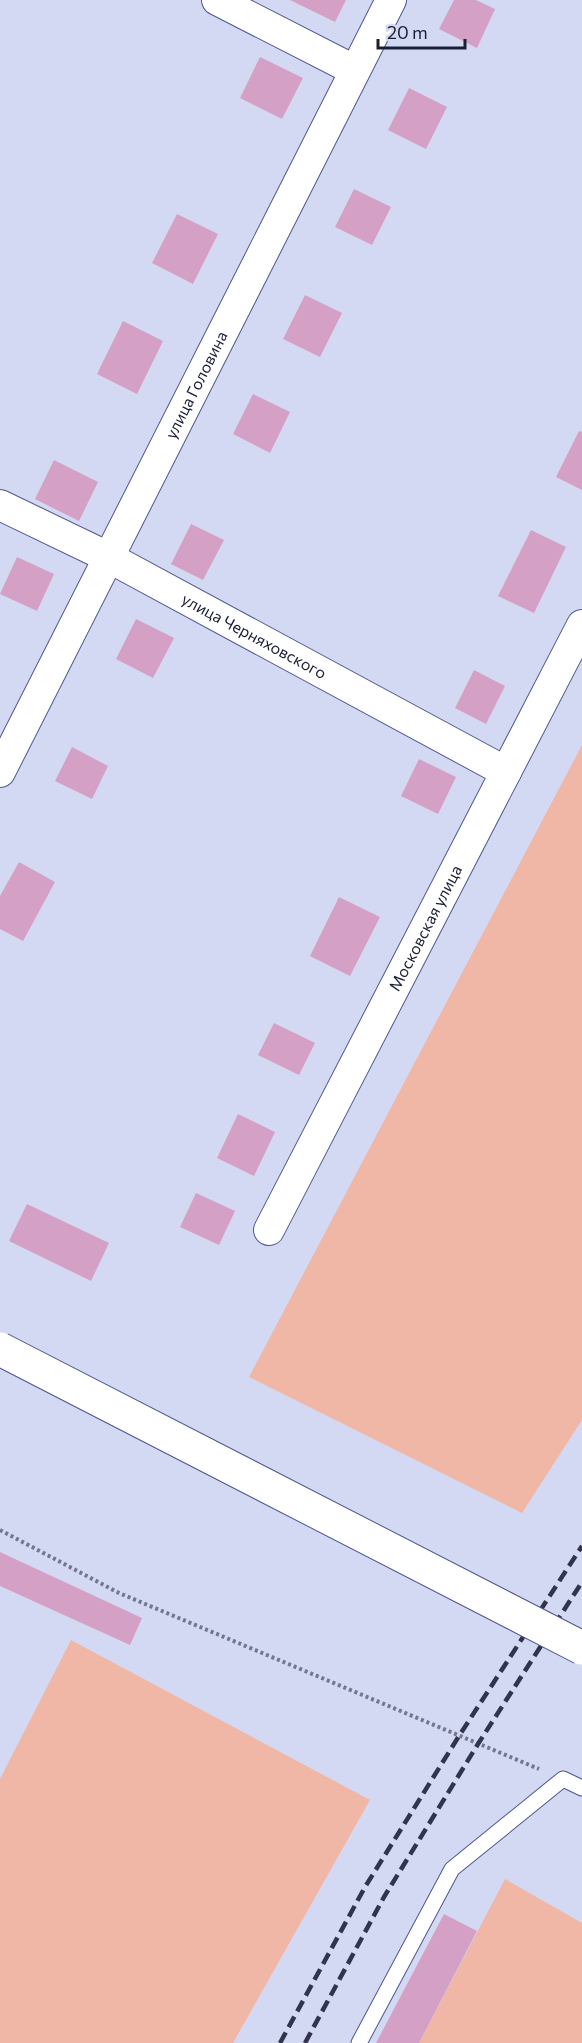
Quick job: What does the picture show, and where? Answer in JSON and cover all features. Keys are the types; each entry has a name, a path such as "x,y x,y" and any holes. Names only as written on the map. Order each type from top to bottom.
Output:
{"street":[{"path":"218,0 354,70"},
{"name":"улица Головина","path":"0,772 391,0"},
{"name":"улица Черняховского","path":"0,505 108,557 507,772"},
{"name":"Московская улица","path":"269,1230 582,625"},
{"path":"0,1349 582,1648"}],"lane":[{"path":"359,2043 452,1869 563,1779 582,1788"}],"path":[{"path":"0,1530 119,1593 563,1779"}],"shaded area":[{"path":"582,745 582,1420 522,1513 249,1377"},
{"path":"71,1640 370,1800 233,2043 0,2043 0,1779"},
{"path":"505,1879 582,1923 582,2043 419,2043"}],"building":[{"path":"290,0 346,0 335,22"},
{"path":"454,0 476,0 495,9 477,48 439,29"},
{"path":"260,57 303,78 282,119 240,98"},
{"path":"409,88 447,107 426,149 388,130"},
{"path":"354,189 391,207 372,245 335,227"},
{"path":"177,214 218,234 193,284 152,263"},
{"path":"305,295 342,313 320,357 283,339"},
{"path":"123,321 163,341 137,394 97,374"},
{"path":"253,394 290,412 270,453 233,434"},
{"path":"579,431 582,432 582,490 556,477"},
{"path":"54,460 98,482 79,521 35,499"},
{"path":"191,524 224,540 203,580 171,564"},
{"path":"531,530 566,547 534,613 498,596"},
{"path":"17,557 54,574 37,611 0,594"},
{"path":"136,619 174,638 153,678 116,659"},
{"path":"474,670 505,686 486,724 455,708"},
{"path":"72,747 108,766 92,799 55,781"},
{"path":"419,759 456,777 438,814 401,796"},
{"path":"19,862 55,882 23,941 0,929 0,896"},
{"path":"339,897 380,917 350,976 310,956"},
{"path":"274,1023 315,1043 299,1075 258,1055"},
{"path":"238,1114 275,1132 254,1176 217,1158"},
{"path":"196,1193 235,1211 219,1245 180,1227"},
{"path":"27,1204 109,1243 91,1281 9,1241"},
{"path":"0,1552 142,1618 130,1645 0,1586"},
{"path":"444,1914 477,1931 419,2043 376,2043"}],"railway":[{"path":"280,2043 365,1887 582,1546"},
{"path":"305,2043 384,1897 478,1744 582,1582"}]}
